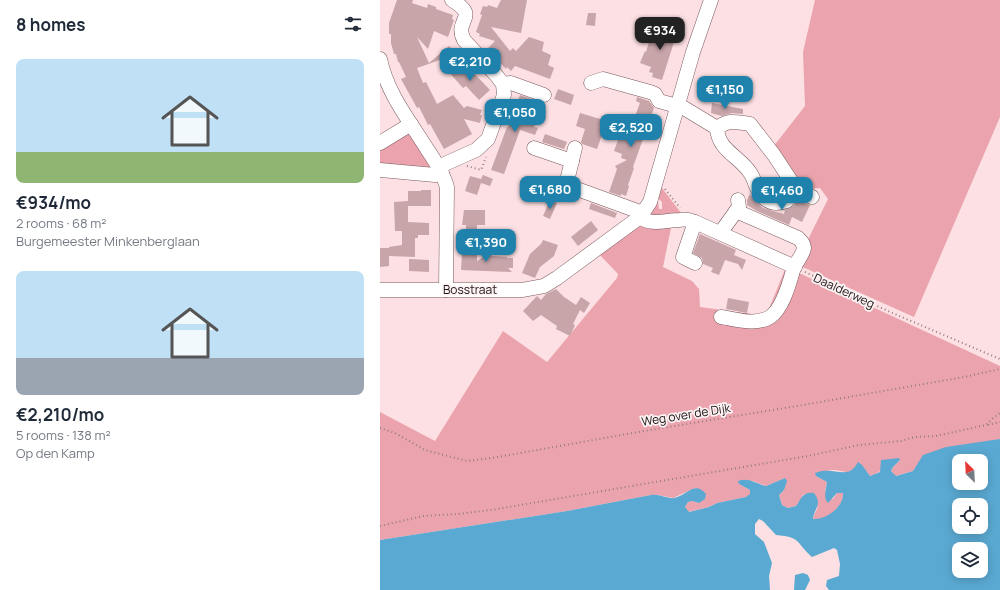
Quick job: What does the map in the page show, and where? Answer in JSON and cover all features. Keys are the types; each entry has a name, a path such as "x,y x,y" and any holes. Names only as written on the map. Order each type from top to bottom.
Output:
{"street":[{"path":"380,170 435,175 440,170 476,150 488,139 504,95 503,84 464,40 461,35 461,29 466,15 466,10 452,0"},
{"path":"642,215 650,202 693,52 710,0"},
{"path":"380,59 387,84 396,102 440,170 447,187 446,290"},
{"path":"591,82 603,79 655,94 659,100 684,108 717,128"},
{"path":"503,84 511,83 544,95"},
{"path":"717,128 725,122 733,121 750,124 795,187 800,192 812,197"},
{"path":"380,143 411,124"},
{"path":"717,128 717,135 720,142 751,174 758,194 765,200 778,204 787,202 795,187"},
{"path":"534,148 574,155 566,185 642,215 645,221 692,221 721,232 795,267"},
{"path":"721,232 737,206 798,238 804,245 783,298 777,309 770,317 756,322 721,317"},
{"name":"Bosstraat","path":"380,290 522,290 544,286 642,215"},
{"path":"692,221 683,257 695,263"}],"path":[{"path":"656,180 661,183 692,221"},
{"name":"Daalderweg","path":"795,267 890,312 1000,359"},
{"name":"Weg over de Dijk","path":"380,428 394,433 425,450 467,461 498,457 644,430 796,406 964,377 1000,369"},
{"path":"986,425 1000,413"},
{"path":"380,526 423,516 458,514 506,507 800,457 859,445 901,441 915,437 936,436 1000,422"}],"shaded area":[{"path":"815,0 1000,0 1000,117 914,317 796,264 828,199 820,188 807,189 773,147 805,106 803,52"},
{"path":"403,133 410,133 434,169 380,168 380,147"},
{"path":"659,184 684,217 651,217 650,214 655,199 658,201 659,209 662,209 662,202 656,196"},
{"path":"672,223 663,267 692,281 699,289 700,307 766,316 786,267 1000,366 1000,439 920,461 913,471 895,476 891,471 900,460 870,476 867,472 856,467 849,472 833,470 816,473 816,476 827,482 825,491 833,499 837,493 843,493 843,498 838,508 834,512 824,518 813,520 818,507 804,494 796,506 788,508 782,505 779,495 784,490 785,478 766,486 753,481 741,480 739,484 750,490 750,495 688,512 685,507 688,502 692,501 699,503 695,488 673,498 651,495 567,511 380,540 380,412 435,441 503,331 547,362 617,278 618,274 599,254 635,228 644,225"}],"water":[{"path":"1000,439 1000,590 829,590 826,586 827,580 839,576 840,564 837,550 834,548 812,557 797,541 790,537 776,535 763,521 759,519 755,524 755,534 764,542 772,563 769,576 770,590 380,590 380,540 567,511 651,495 674,498 679,497 690,490 698,488 706,494 705,499 699,503 692,501 688,502 685,507 689,512 709,507 717,503 746,497 750,494 750,490 739,484 738,481 742,480 749,480 766,486 785,478 787,481 784,490 779,495 782,505 788,508 796,506 805,494 814,493 817,497 818,504 813,519 818,519 828,515 837,508 843,498 843,493 837,493 828,503 825,496 827,482 816,476 815,473 822,471 850,471 858,462 870,476 880,472 881,460 899,458 900,460 891,471 896,476 913,471 923,455 946,447"},
{"path":"803,573 808,575 810,580 805,590 794,590 795,575"}],"building":[{"path":"397,0 413,0 412,3 427,8 428,4 436,7 436,9 453,15 452,19 454,20 448,37 434,31 428,49 417,37 429,63 449,46 457,54 417,68 423,83 426,82 437,104 453,95 464,108 467,106 482,110 480,115 482,115 480,123 464,119 472,134 444,149 430,124 428,125 419,107 417,108 401,79 406,77 398,62 396,54 394,54 391,43 391,34 389,34 389,23"},
{"path":"501,0 527,0 521,33 491,27 510,51 513,48 516,51 529,37 544,42 542,51 551,55 548,65 554,68 550,79 515,66 511,71 507,67 506,69 487,49 495,41 479,36 480,34 476,32 482,15 480,14 483,6 487,7 488,5 497,8"},
{"path":"588,13 596,13 595,26 586,25"},
{"path":"665,22 679,26 662,80 652,77 653,73 649,72 651,67 640,63 645,51 646,52 651,35 660,38"},
{"path":"459,65 465,73 470,69 490,90 479,100 466,86 463,88 448,71"},
{"path":"558,89 574,95 571,105 554,99"},
{"path":"520,95 531,99 529,106 531,106 528,112 538,116 534,127 538,128 535,135 520,130 504,174 491,170"},
{"path":"637,97 649,101 654,108 633,167 634,168 626,196 621,194 621,196 609,192 617,169 615,166 627,160 621,158 622,154 614,151 621,132 628,135 640,103 636,101"},
{"path":"712,103 743,109 743,114 732,113 722,116 711,113"},
{"path":"580,113 607,121 597,149 582,144 581,142 585,129 576,126"},
{"path":"545,134 567,142 564,149 542,142"},
{"path":"483,175 493,179 490,186 481,183 477,195 465,191 470,176 481,179"},
{"path":"431,190 431,206 408,206 408,222 429,223 429,235 418,235 418,238 415,238 415,257 389,256 389,266 380,267 380,248 389,248 402,245 402,231 395,231 394,202 408,201 408,191"},
{"path":"750,194 763,208 784,214 785,210 794,206 797,200 810,205 802,222 792,217 789,225 747,205 747,200"},
{"path":"550,200 557,203 550,219 543,216"},
{"path":"591,203 617,213 615,218 589,209"},
{"path":"464,210 485,210 485,225 477,225 477,229 466,229 466,225 462,225"},
{"path":"591,221 598,230 578,246 571,237"},
{"path":"700,234 736,250 734,255 746,260 742,270 738,264 725,260 719,275 711,272 713,268 703,264 702,258 693,253"},
{"path":"543,240 558,245 554,256 540,267 535,278 522,273 530,254 541,244"},
{"path":"462,253 477,253 477,261 489,253 492,256 513,258 513,268 508,268 512,272 461,270"},
{"path":"409,259 429,260 429,272 409,271"},
{"path":"556,289 564,297 576,305 581,297 590,303 584,313 580,310 573,324 575,325 570,336 556,329 557,326 541,315 533,321 523,311 537,296 541,300 546,294"},
{"path":"728,298 749,302 747,313 726,309"}]}
